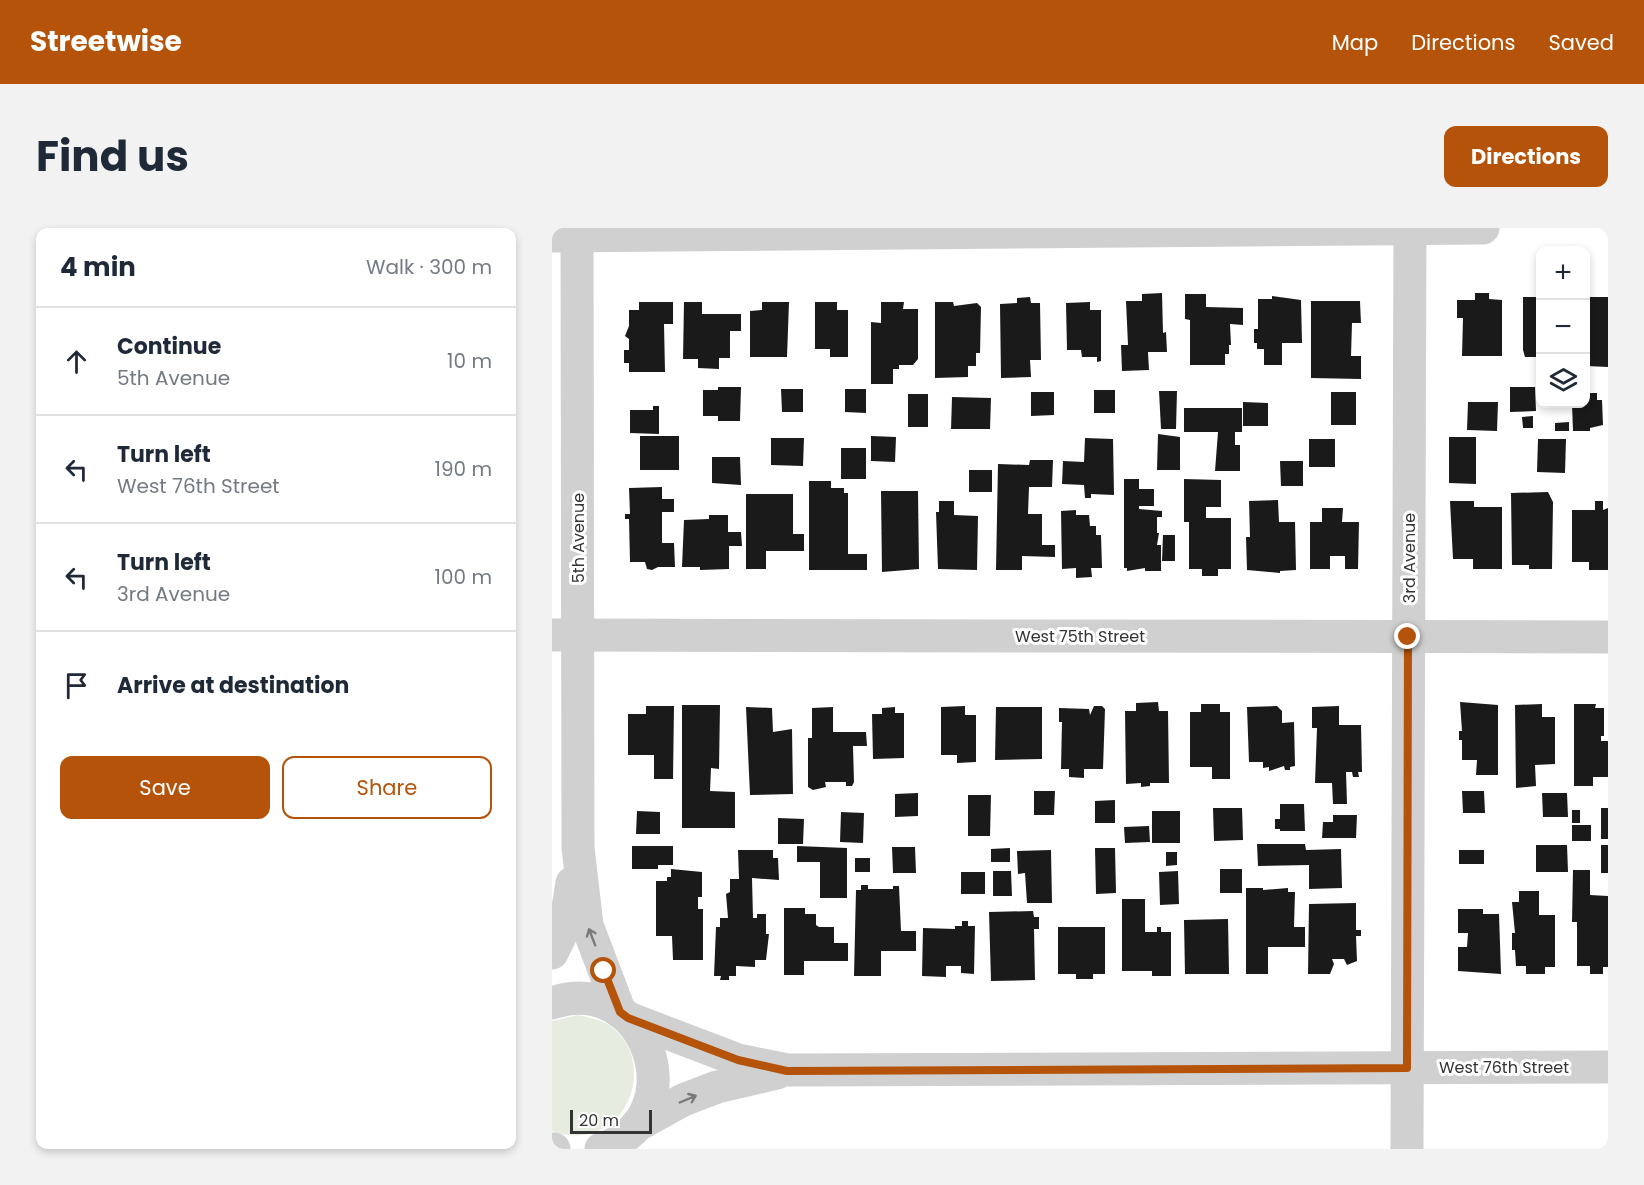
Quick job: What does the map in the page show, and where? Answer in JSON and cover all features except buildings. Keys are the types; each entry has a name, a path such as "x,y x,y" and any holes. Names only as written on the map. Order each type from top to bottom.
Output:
{"street":[{"name":"3rd Avenue","path":"1407,1149 1410,228"},
{"path":"569,234 1484,228"},
{"name":"5th Avenue","path":"569,234 565,634 578,848 587,925 624,1015"},
{"name":"West 75th Street","path":"565,634 1608,637"},
{"name":"5th Avenue","path":"552,953 565,926 578,848"},
{"name":"West 76th Street","path":"552,1003 581,998 602,1002 624,1015 738,1060 787,1071"},
{"path":"624,1015 644,1036 652,1059 654,1082 649,1106 630,1135"},
{"name":"West 76th Street","path":"601,1149 630,1135 683,1100 717,1087 787,1071 1608,1067"}],"shaded area":[{"path":"578,1015 606,1023 624,1040 632,1058 634,1077 630,1095 622,1112 608,1126 591,1134 570,1135 552,1131 552,1021"}],"route":[{"path":"604,971 620,1012 628,1018 682,1041 738,1060 787,1071 1407,1068 1408,637"}]}
